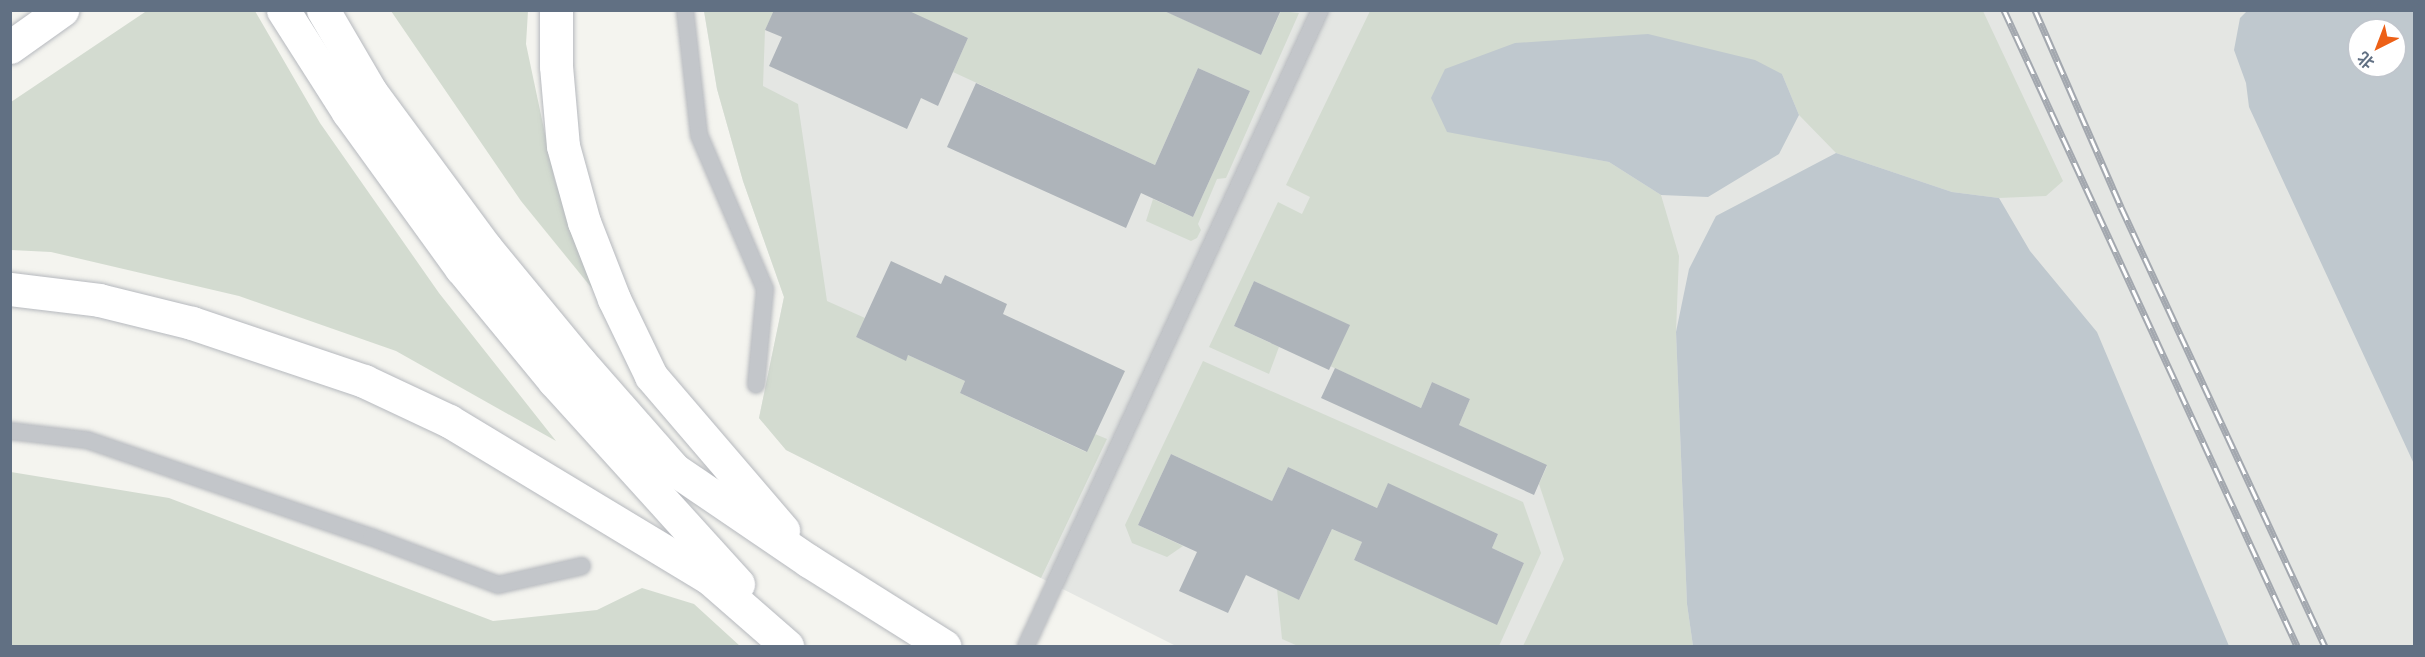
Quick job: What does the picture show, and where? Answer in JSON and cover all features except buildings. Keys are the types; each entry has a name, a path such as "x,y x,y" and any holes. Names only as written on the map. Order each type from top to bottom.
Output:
{"main road":[{"path":"10,46 62,10"},
{"path":"283,10 348,112 461,268 554,381 726,569 788,646"},
{"path":"323,10 371,92 486,248 580,362 675,470 809,561 944,646"},
{"path":"556,10 556,66 563,146 584,222 614,299 651,376 809,561"},
{"path":"10,289 99,300 192,323 364,381 449,421 708,577 788,646"}],"lane":[{"path":"685,10 699,135 765,289 756,385"},
{"path":"1026,646 1320,10"},
{"path":"10,431 87,440 371,537 498,585 582,566"}],"shaded area":[{"path":"148,10 255,11 320,123 439,293 556,441 396,351 239,296 51,252 11,250 11,102"},
{"path":"391,11 528,11 526,44 555,181 599,297 521,201"},
{"path":"704,11 2414,11 2414,646 1176,646 786,450 759,418 784,297 743,181 717,89"},
{"path":"704,11 774,11 765,30 763,86 798,104 827,301 865,318 856,337 905,360 908,355 965,381 960,393 1086,452 1095,434 1107,439 1041,578 786,450 759,418 784,297 743,181 717,89"},
{"path":"907,11 1165,11 1261,55 1281,11 1299,13 1226,178 1217,179 1198,224 1201,230 1197,238 1191,241 1146,221 1153,199 1193,217 1250,91 1198,68 1155,165 953,72 968,38"},
{"path":"1370,11 1983,11 2063,181 2046,196 1999,198 1952,192 1836,153 1799,115 1782,74 1538,148 1609,162 1661,195 1679,256 1676,332 1687,604 1693,646 1523,646 1564,559 1539,484 1547,466 1459,425 1470,399 1432,382 1421,408 1330,366 1349,325 1254,281 1234,326 1279,347 1269,374 1209,347 1278,202 1302,214 1310,197 1286,185"},
{"path":"2247,11 2414,11 2414,464 2249,107 2246,83 2234,50 2240,18"},
{"path":"1648,34 1755,60 1782,74 1799,115 1779,154 1708,197 1661,195 1609,162 1447,132 1431,98 1445,69 1515,43"},
{"path":"1836,153 1952,192 1999,198 2030,251 2097,332 2229,646 1693,646 1687,604 1676,332 1689,269 1716,216"},
{"path":"1203,361 1523,502 1541,553 1499,646 1298,646 1282,639 1277,589 1299,600 1332,529 1362,542 1354,560 1497,624 1524,563 1492,548 1498,534 1388,484 1377,508 1288,467 1272,501 1171,454 1138,525 1183,546 1167,557 1132,543 1125,525"},
{"path":"11,472 169,498 493,621 597,610 642,588 694,604 740,646 11,646"}],"railway":[{"path":"2004,10 2297,646"},
{"path":"2035,10 2121,207 2325,646"}]}
